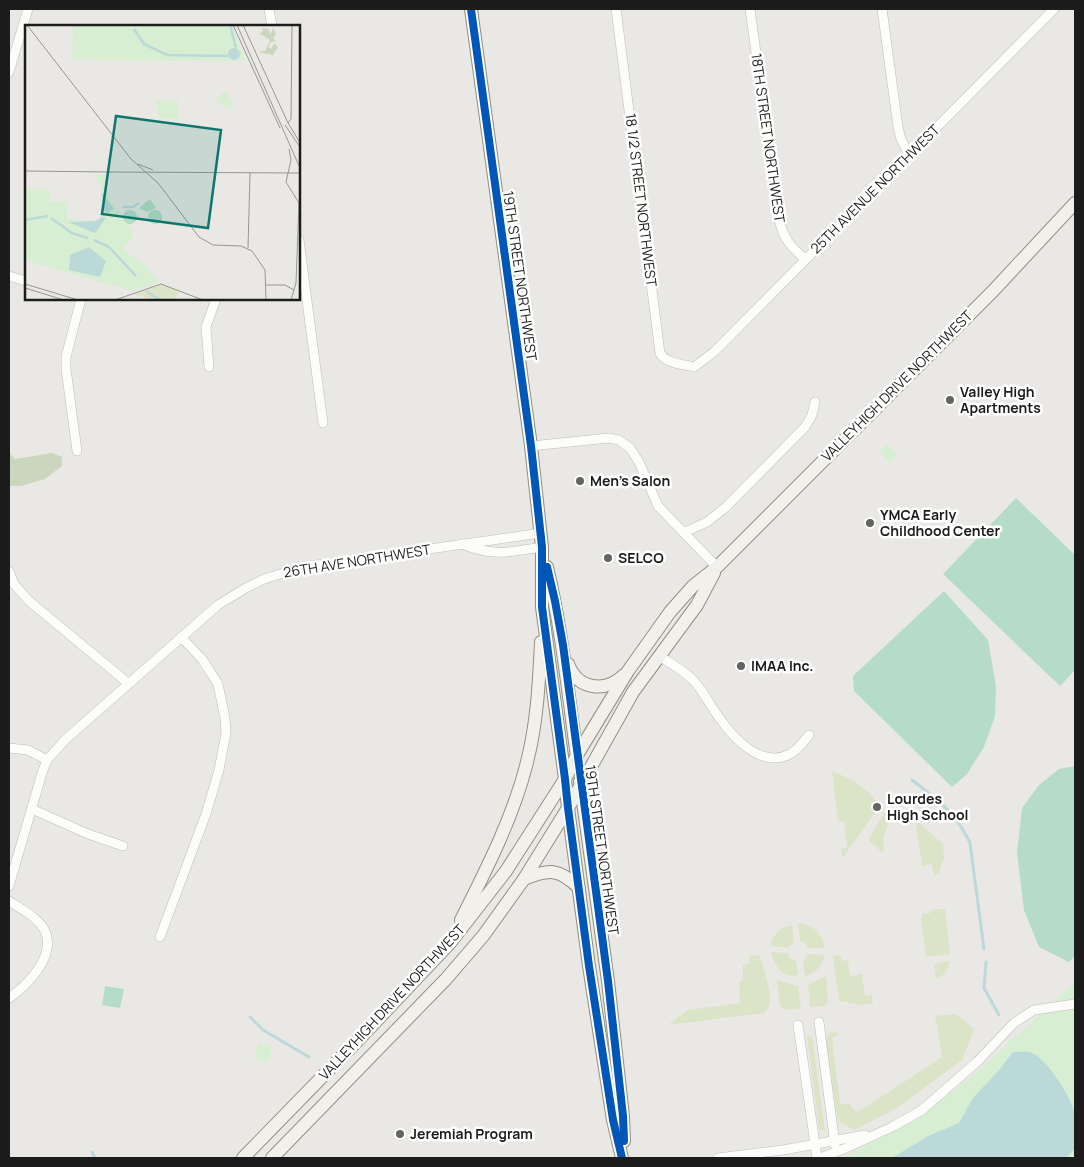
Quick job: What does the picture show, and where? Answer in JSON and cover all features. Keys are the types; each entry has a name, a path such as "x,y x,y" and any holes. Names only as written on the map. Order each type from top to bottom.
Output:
{"main road":[{"name":"19TH STREET NORTHWEST","path":"471,9 531,446 542,547 542,607 566,779 568,808 613,1120 623,1158"},
{"name":"VALLEYHIGH DRIVE NORTHWEST","path":"243,1158 450,943 506,871 566,779 577,755 628,671 670,612 693,586 717,567 986,297 1075,203"},
{"name":"19TH STREET NORTHWEST","path":"542,547 563,645 611,1009 623,1116 623,1158"},
{"name":"VALLEYHIGH DRIVE NORTHWEST","path":"272,1158 446,979 483,936 524,879 568,808 632,692 697,605 717,567"},
{"path":"450,943 494,853 515,803 526,766 539,693 542,607"},
{"path":"563,645 572,674 587,685 607,685 617,681 628,671"},
{"path":"524,879 551,871 563,874 579,888"}],"street":[{"path":"9,72 28,9"},
{"path":"270,9 272,25"},
{"name":"18 1/2 STREET NORTHWEST","path":"616,9 660,353 663,359 694,367"},
{"name":"18TH STREET NORTHWEST","path":"750,9 778,220 788,243 805,259"},
{"path":"882,9 898,127 901,139 909,155"},
{"name":"25TH AVENUE NORTHWEST","path":"694,367 714,352 1054,9"},
{"path":"300,252 323,423"},
{"path":"9,276 25,281"},
{"path":"77,452 66,369 69,343 81,300"},
{"path":"209,367 206,327 216,300"},
{"path":"685,532 706,522 726,507 806,427 812,415 815,402"},
{"path":"531,446 600,438 619,440 630,448 639,462 658,506 717,567"},
{"name":"26TH AVE NORTHWEST","path":"9,886 42,773 48,760 66,739 128,683 210,611 228,598 284,572 303,567 541,533"},
{"name":"26TH AVE NORTHWEST","path":"462,544 479,551 499,553 542,547"},
{"path":"9,571 14,584 29,601 128,683"},
{"path":"160,936 198,839 219,770 226,733 223,704 218,684 202,658 181,637"},
{"path":"660,656 695,682 719,718 754,753 772,758 782,757 792,753 810,735"},
{"path":"9,748 28,750 48,760"},
{"path":"32,809 88,834 123,846"},
{"path":"9,901 31,916 44,929 47,947 40,966 24,986 9,998"},
{"path":"798,1025 814,1144 818,1158 836,1153 892,1127 922,1110 957,1081 1014,1023 1034,1010 1075,1004"},
{"path":"819,1022 836,1153"},
{"path":"718,1158 855,1138 892,1127"}],"green space":[{"path":"887,444 898,455 890,463 879,452"},
{"path":"9,453 15,459 52,453 62,457 62,466 45,479 21,486 9,486"},
{"path":"1016,498 1075,555 1075,670 1060,686 943,574"},
{"path":"944,591 988,640 996,686 995,716 984,747 967,774 952,787 854,691 853,676"},
{"path":"1075,766 1075,956 1069,962 1039,947 1024,910 1017,853 1022,808 1039,785 1059,769"},
{"path":"832,771 864,788 874,798 876,804 876,811 844,856 842,856 841,849 847,847 844,821 838,822"},
{"path":"884,813 892,813 883,839 884,850 882,852 869,841"},
{"path":"916,823 919,823 943,844 944,860 940,868 940,874 934,875 932,864 922,866"},
{"path":"932,909 945,909 950,954 926,957 921,919 922,914 930,913"},
{"path":"798,923 809,925 813,928 822,938 825,948 808,948 805,943 800,941"},
{"path":"792,925 794,942 788,948 770,946 778,932 784,927"},
{"path":"771,952 788,953 790,958 796,961 798,975 792,976 783,973 777,966"},
{"path":"808,954 825,955 818,968 813,973 805,976 803,962"},
{"path":"759,955 767,979 770,998 770,1005 763,1013 668,1025 688,1010 740,1003 739,983 743,980 743,965 749,963 750,956"},
{"path":"840,955 842,961 848,960 850,976 862,974 865,996 872,995 873,1003 861,1005 839,1001 833,956"},
{"path":"949,961 946,972 936,979 934,964"},
{"path":"826,977 828,1002 824,1006 810,1007 808,985"},
{"path":"777,980 798,986 801,1008 787,1009 780,1005"},
{"path":"1075,982 1075,1158 842,1158 915,1121 977,1072"},
{"path":"105,986 124,989 120,1008 102,1005"},
{"path":"956,1014 974,1029 962,1060 897,1108 854,1130 838,1121 826,1040 829,1033 835,1032 838,1034 832,1038 840,1104 849,1104 855,1111 861,1110 942,1057 935,1016"},
{"path":"807,1036 812,1037 825,1130 819,1130"},
{"path":"258,1042 272,1045 268,1062 254,1060"}],"water":[{"path":"1013,1052 1029,1052 1043,1061 1057,1078 1069,1098 1076,1118 1076,1127 1075,1149 1067,1157 892,1158 928,1136 959,1123 973,1098"}],"waterway":[{"path":"912,780 938,800 952,815 965,832 970,843 984,949"},
{"path":"986,962 984,988 999,1015"},
{"path":"250,1017 263,1030 309,1057"},
{"path":"92,1152 95,1158"}],"cycle path":[{"path":"471,9 531,446 542,547 542,607 568,808 589,966 613,1120 622,1158"},
{"path":"547,567 563,645 608,981 624,1141"}],"place":[{"name":"Valley High Apartments","path":"950,400"},
{"name":"Men's Salon","path":"580,481"},
{"name":"YMCA Early Childhood Center","path":"870,523"},
{"name":"SELCO","path":"608,558"},
{"name":"IMAA Inc.","path":"741,666"},
{"name":"Lourdes High School","path":"877,807"},
{"name":"Jeremiah Program","path":"400,1134"}]}
